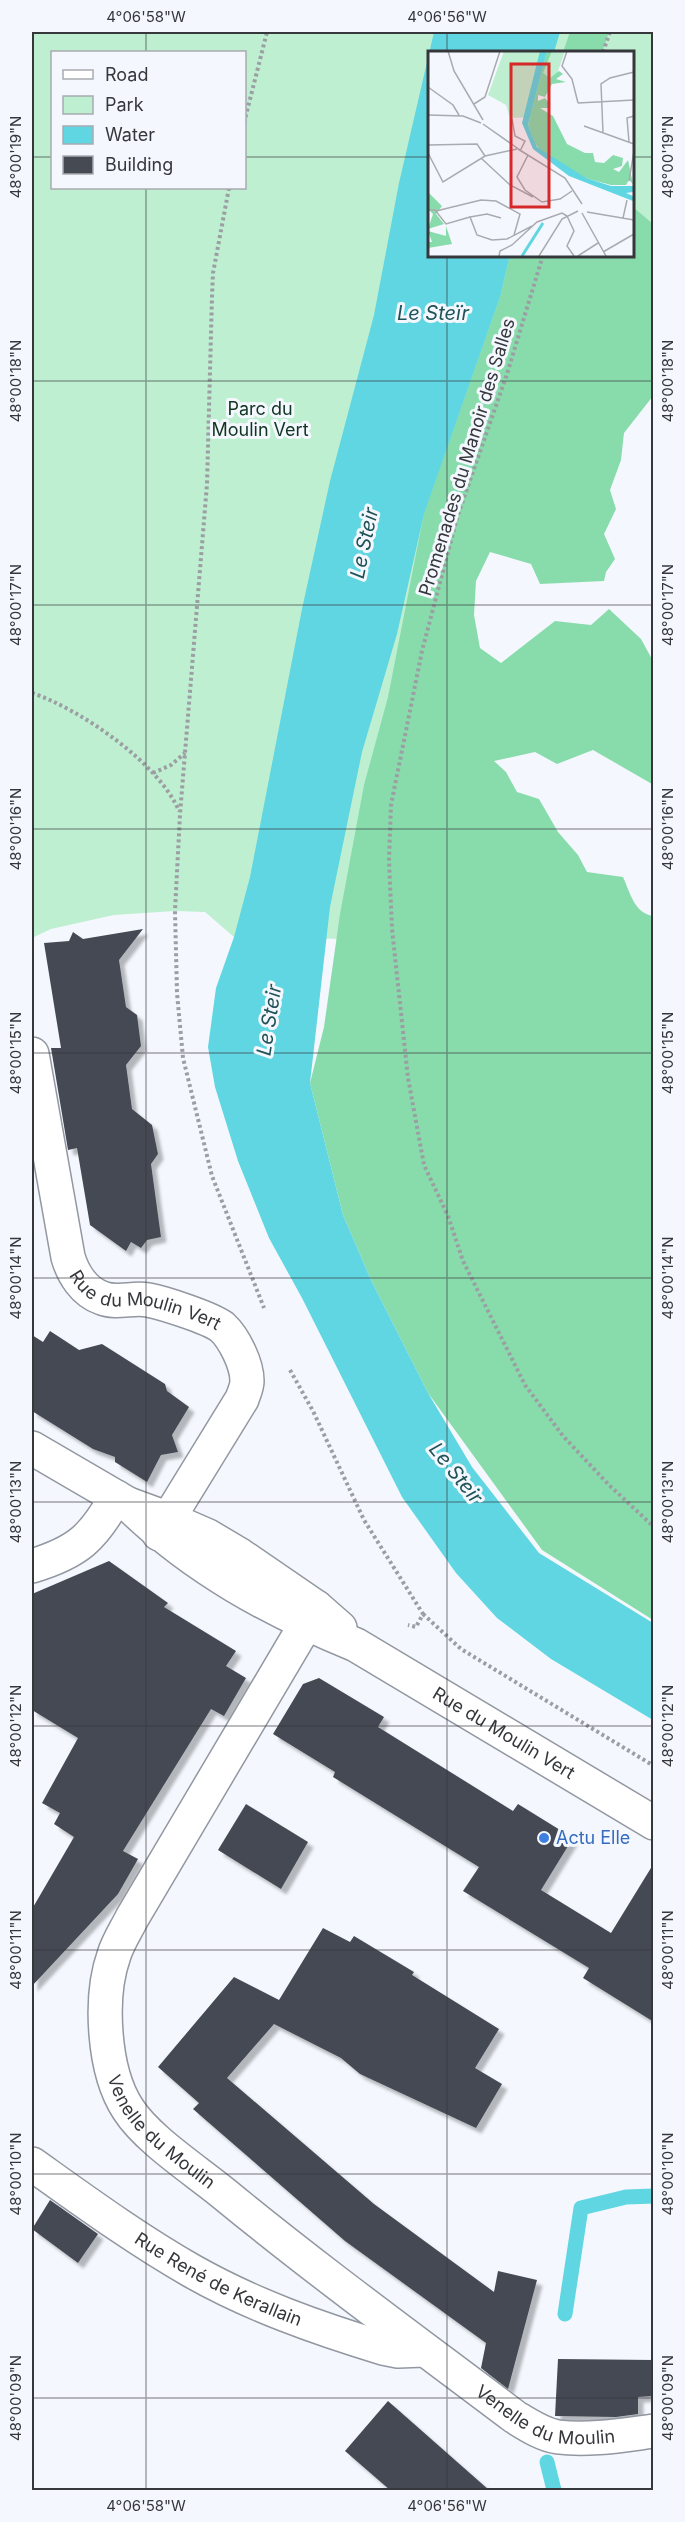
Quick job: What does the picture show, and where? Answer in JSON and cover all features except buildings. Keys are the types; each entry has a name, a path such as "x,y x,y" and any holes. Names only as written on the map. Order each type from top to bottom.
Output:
{"street":[{"name":"Rue du Moulin Vert","path":"32,1054 68,1257 76,1277 89,1290 102,1298 124,1302 145,1299 210,1320 222,1328 231,1340 245,1369 247,1382 242,1398 164,1526"},
{"name":"Rue du Moulin Vert","path":"32,1448 164,1526 208,1536 240,1555 311,1616 654,1823"},
{"path":"32,1566 61,1556 86,1540 122,1501"},
{"name":"Venelle du Moulin","path":"311,1616 121,1939 111,1965 106,1998 107,2043 118,2091 128,2109 149,2133 276,2238 515,2417 547,2434 558,2437 594,2437 654,2431"},
{"name":"Rue René de Kerallain","path":"32,2164 150,2246 239,2295 287,2316 383,2348 424,2350"}],"path":[{"path":"246,115 267,32"},
{"path":"603,51 610,32"},
{"path":"229,189 213,273 207,484 180,814 175,911 177,993 183,1058 212,1176 264,1309"},
{"name":"Promenades du Manoir des Salles","path":"543,256 507,374 458,518 422,651 391,805 389,860 392,929 408,1078 424,1165 448,1216 464,1261 525,1385 563,1436 609,1485 654,1527"},
{"path":"32,693 52,700 78,714 113,738 170,791 180,814"},
{"path":"153,773 171,765 185,752"},
{"path":"286,1364 313,1411 364,1520 423,1614 461,1649 654,1766"},
{"path":"361,1647 386,1619 416,1627 423,1614"}],"green space":[{"name":"Parc du Moulin Vert","path":"32,32 653,32 653,349 466,524 402,940 234,937 205,912 175,911 114,915 51,929 32,938"},
{"path":"570,32 609,32 602,51 563,51"},
{"path":"634,208 653,224 653,396 624,433 621,460 610,490 616,509 604,534 615,559 606,572 604,581 540,584 531,564 490,552 476,581 474,615 480,648 501,663 555,621 591,625 609,609 641,639 653,661 652,784 593,750 557,764 535,752 494,761 506,772 517,792 539,799 558,832 578,855 587,872 623,877 637,906 641,911 653,916 653,1620 542,1550 428,1393 371,1280 343,1215 310,1083 324,1027 340,914 364,785 388,697 424,513 500,297 510,256 634,256"}],"water":[{"name":"Le Steïr","path":"434,32 560,32 554,51 430,51"},
{"name":"Le Steïr","path":"428,58 428,256 510,256 500,297 424,514 397,634 362,752 330,907 310,1083 343,1215 371,1280 428,1393 472,1467 539,1553 653,1623 653,1720 551,1659 497,1618 456,1573 402,1497 302,1298 269,1238 238,1161 215,1087 208,1047 216,988 234,937 250,877 302,609 330,481 374,315 399,183"}],"waterway":[{"path":"565,2314 581,2208 626,2197 654,2196"},
{"path":"547,2462 554,2490"}],"place":[{"name":"Actu Elle","path":"544,1838"}],"water label":[{"name":"Le Steir","path":"364,543"},
{"name":"Le Steir","path":"269,1020"},
{"name":"Le Steir","path":"456,1473"}]}
